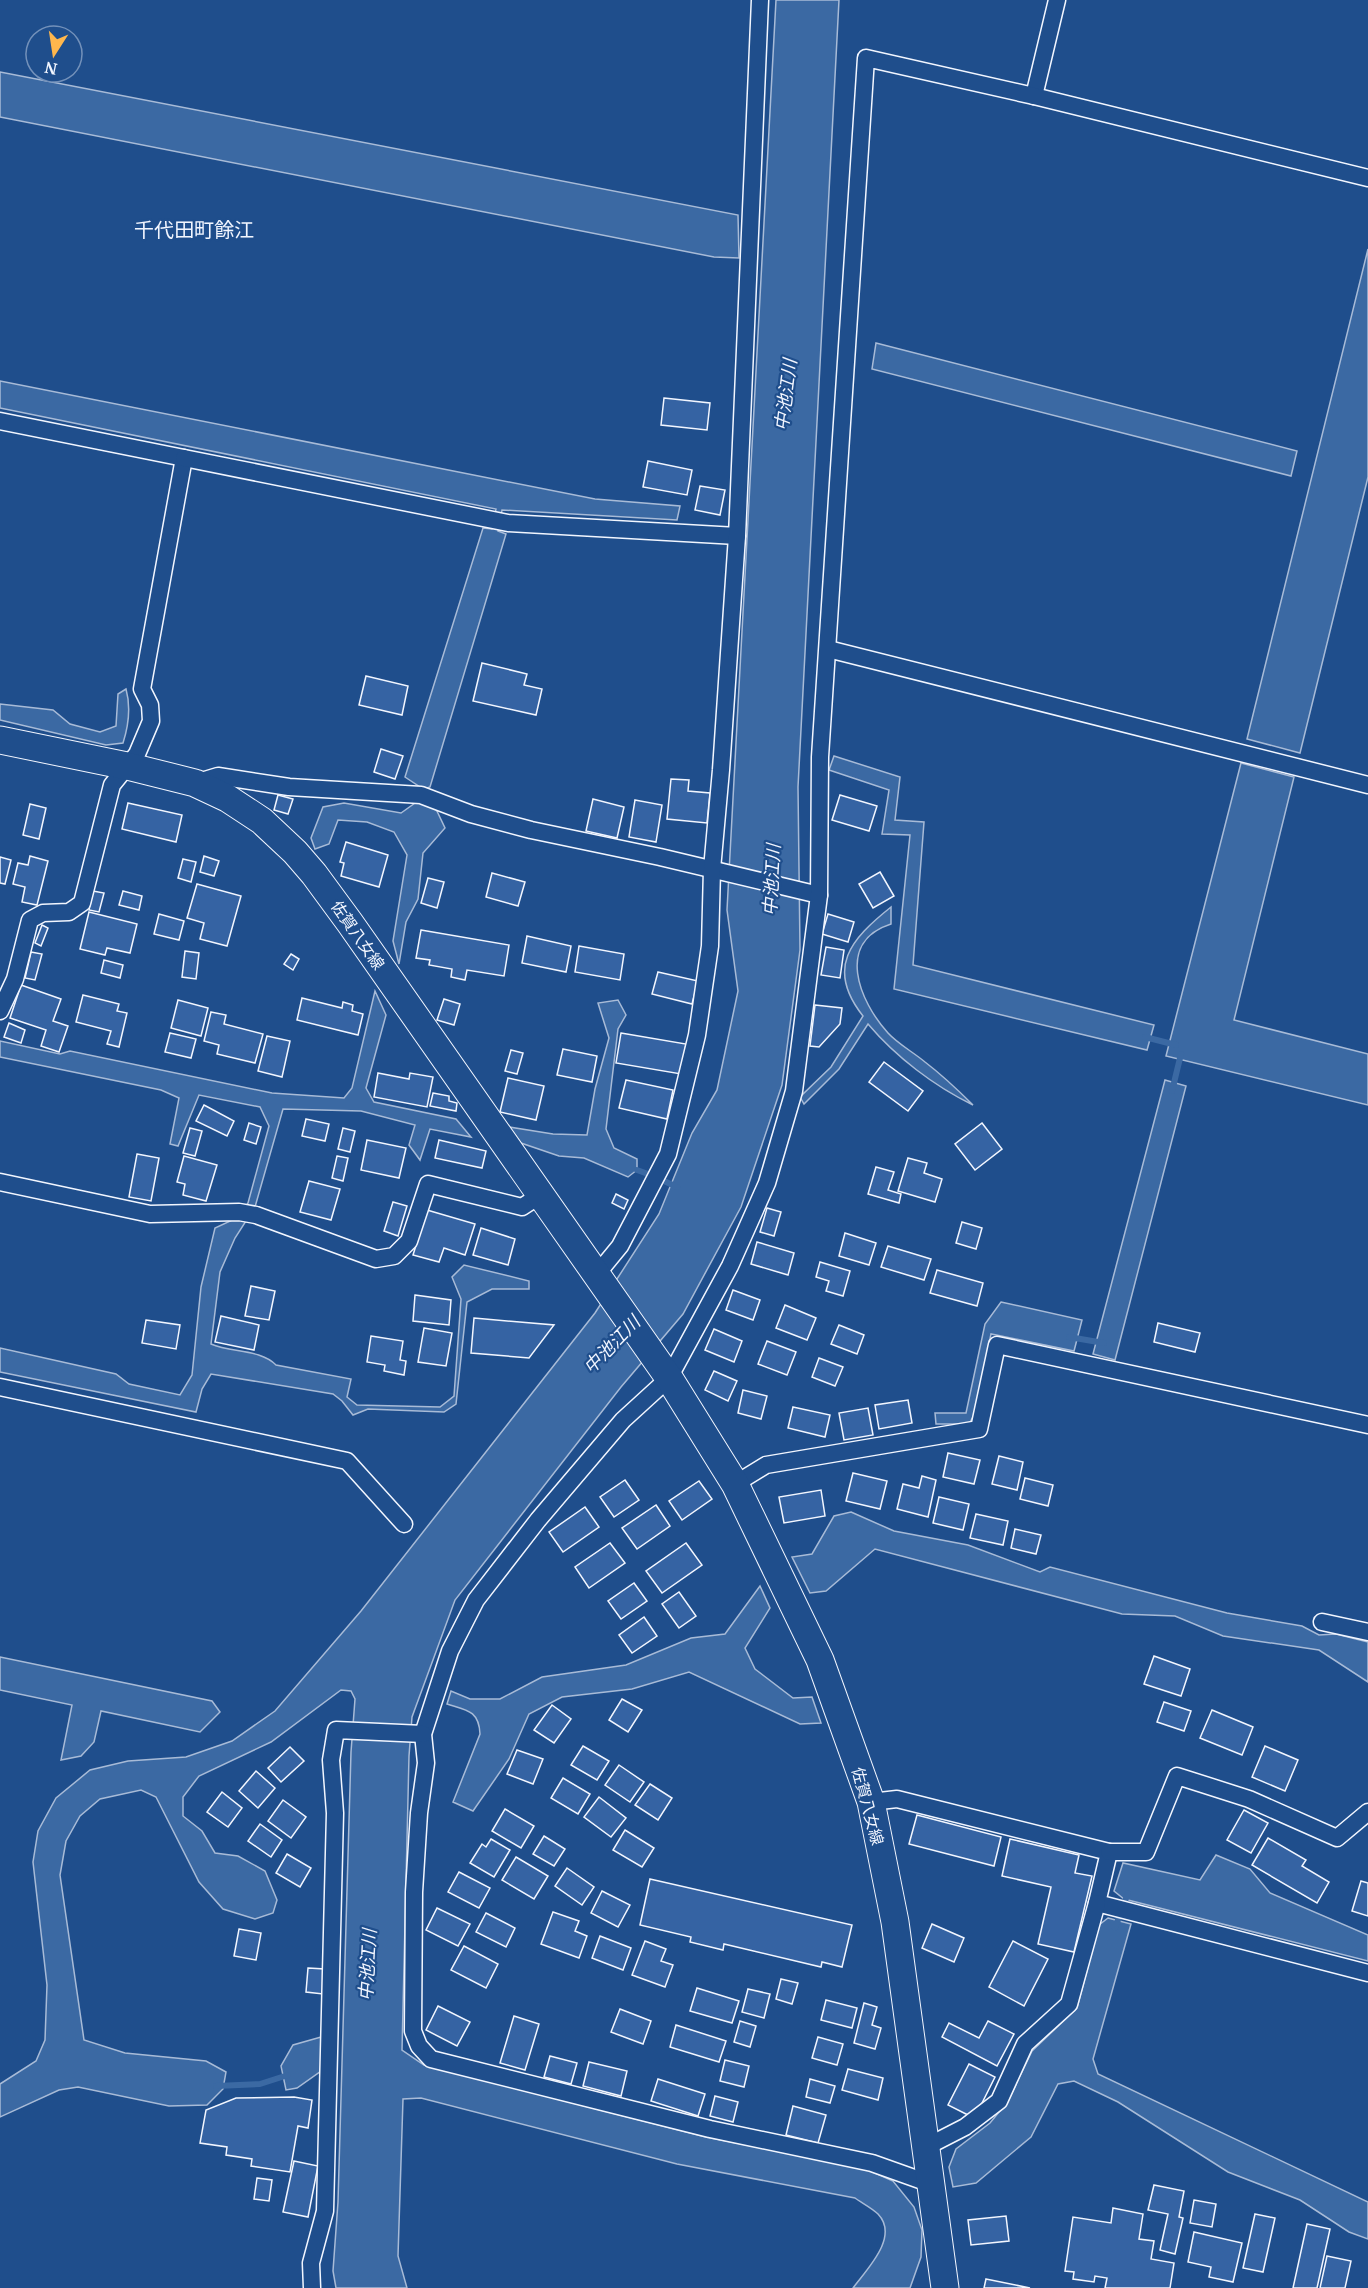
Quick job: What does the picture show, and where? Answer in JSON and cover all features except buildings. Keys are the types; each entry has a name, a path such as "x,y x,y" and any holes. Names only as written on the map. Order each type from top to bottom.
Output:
{"main road":[{"name":"佐賀八女線","path":"0,740 127,766 195,783 227,798 262,821 314,874 542,1194 665,1372 735,1484 820,1660 871,1802 895,1922 945,2288"}],"street":[{"path":"600,1278 620,1246 668,1154 697,1035 710,946 712,869 721,770 736,536 760,0"},
{"path":"1034,96 1057,0"},
{"path":"931,2184 872,2163 710,2129 431,2059 419,2046 413,2031 414,1892 418,1813 426,1763 423,1734 450,1651 476,1600 538,1520 665,1372 730,1266 767,1183 794,1091 816,894 820,757 866,58 1034,96 1368,178"},
{"path":"0,421 508,523 736,536"},
{"path":"0,1011 15,979 30,920 43,913 69,912 82,903 112,785 137,754 151,721 150,705 142,689 184,458"},
{"path":"828,649 1368,785"},
{"path":"195,783 218,776 289,787 425,795 471,814 531,830 816,894"},
{"path":"0,1182 150,1214 239,1212 256,1215 376,1259 394,1256 409,1241 428,1184 522,1207 542,1194"},
{"path":"735,1484 766,1465 979,1429 997,1345 1368,1425"},
{"path":"0,1387 347,1461 404,1524"},
{"path":"1322,1622 1368,1632"},
{"path":"312,2288 311,2263 325,2211 334,1813 331,1760 336,1730 423,1734"},
{"path":"871,1802 897,1799 1109,1852 1146,1852 1177,1776 1250,1799 1337,1838 1368,1812"},
{"path":"926,2147 966,2127 999,2101 1025,2044 1069,2004 1113,1907 1109,1852"},
{"path":"1113,1907 1368,1973"}],"water":[{"name":"中池江川","path":"776,0 839,0 798,787 800,950 782,1085 741,1207 683,1314 621,1387 455,1600 412,1717 409,1756 402,2050 424,2065 706,2137 866,2169 893,2181 914,2207 922,2230 921,2257 910,2288 853,2288 879,2253 885,2233 884,2223 878,2214 855,2198 677,2164 421,2098 403,2099 398,2256 407,2288 336,2288 333,2271 338,2202 351,1752 355,1699 351,1691 341,1690 271,1742 199,1776 183,1797 183,1816 202,1831 215,1853 238,1856 265,1871 277,1900 273,1913 255,1919 223,1909 199,1882 156,1797 141,1790 100,1799 80,1816 66,1841 60,1875 84,2040 125,2053 206,2061 226,2072 223,2089 207,2105 169,2106 78,2087 59,2090 0,2117 0,2084 36,2061 45,2040 47,1985 33,1862 38,1831 56,1798 90,1770 128,1761 186,1757 232,1741 275,1711 361,1611 595,1313 659,1214 692,1133 717,1090 738,991 727,910"},
{"path":"0,72 24,77 24,84 62,84 738,215 739,258 714,257 0,117"},
{"path":"1368,249 1368,477 1300,753 1247,739"},
{"path":"876,343 1297,451 1291,476 872,369"},
{"path":"0,381 595,499 680,506 677,520 502,510 498,531 506,534 430,787 427,788 427,804 435,807 445,828 423,853 418,899 406,922 399,964 393,941 407,855 394,832 367,822 338,820 329,844 315,849 311,838 323,807 344,803 401,813 415,803 423,789 405,777 483,528 492,529 496,509 0,408"},
{"path":"126,689 129,716 123,743 106,745 0,720 0,704 53,710 70,724 100,732 116,726 118,694"},
{"path":"834,756 900,777 895,820 924,822 913,965 1154,1025 1147,1050 894,989 910,835 882,834 889,790 829,770"},
{"path":"1241,763 1294,777 1234,1020 1368,1054 1368,1105 1166,1056"},
{"path":"891,907 891,924 874,933 863,944 858,958 861,989 868,1005 888,1033 938,1072 973,1105 916,1070 868,1024 839,1069 804,1104 800,1097 831,1067 863,1016 852,999 846,983 845,969 848,956 864,931"},
{"path":"375,991 386,1015 366,1088 374,1102 456,1119 471,1137 430,1129 420,1160 409,1145 415,1125 361,1111 283,1109 255,1207 235,1238 220,1272 211,1344 262,1356 276,1365 351,1379 347,1397 357,1405 440,1407 454,1396 461,1299 452,1277 464,1265 529,1281 529,1289 492,1289 467,1302 456,1404 444,1412 368,1409 353,1415 333,1394 211,1374 202,1389 196,1412 0,1372 0,1348 116,1374 129,1384 180,1395 192,1375 201,1287 215,1228 239,1217 248,1203 269,1126 260,1107 199,1095 178,1146 170,1144 179,1098 161,1090 0,1057 0,1041 60,1054 70,1051 272,1093 344,1098 352,1088"},
{"path":"618,1000 626,1015 618,1029 606,1129 614,1148 637,1159 637,1170 628,1177 584,1158 559,1156 521,1143 509,1127 553,1134 587,1135 595,1089 609,1038 598,1003"},
{"path":"1165,1080 1186,1086 1115,1360 1093,1354"},
{"path":"1001,1302 1082,1320 1074,1351 991,1334 974,1415 969,1424 936,1424 935,1413 966,1413 985,1324"},
{"path":"851,1512 894,1531 968,1545 1040,1572 1050,1567 1227,1613 1302,1626 1319,1635 1336,1634 1368,1642 1368,1682 1319,1650 1223,1636 1175,1616 1122,1614 875,1549 826,1591 810,1593 792,1557 812,1554 834,1516"},
{"path":"760,1586 770,1608 745,1648 755,1669 793,1698 812,1697 821,1723 800,1724 689,1672 632,1689 562,1697 529,1714 509,1759 473,1811 453,1802 480,1734 477,1720 470,1712 447,1704 451,1691 470,1699 500,1699 542,1677 626,1665 691,1638 725,1634"},
{"path":"0,1657 212,1701 220,1712 200,1732 101,1711 94,1742 81,1756 61,1760 72,1705 0,1690"},
{"path":"1216,1855 1250,1869 1270,1893 1368,1935 1368,1961 1124,1899 1114,1891 1123,1863 1200,1880"},
{"path":"1108,1918 1131,1924 1093,2059 1098,2074 1368,2202 1368,2239 1349,2232 1300,2200 1228,2172 1118,2102 1074,2081 1058,2084 1031,2137 976,2183 953,2187 949,2167 956,2149 990,2123 1008,2101 1032,2051 1077,2008 1099,1925"},
{"path":"321,2037 321,2071 297,2088 286,2090 281,2066 293,2045"}],"waterway":[{"path":"1145,1037 1176,1045"},
{"path":"1172,1091 1181,1054"},
{"path":"637,1170 648,1174"},
{"path":"664,1181 677,1187"},
{"path":"1069,1337 1104,1343"},
{"path":"1115,1928 1128,1893"},
{"path":"216,2086 260,2084 288,2075"}],"district":[{"name":"千代田町餘江","path":"194,230"}]}
